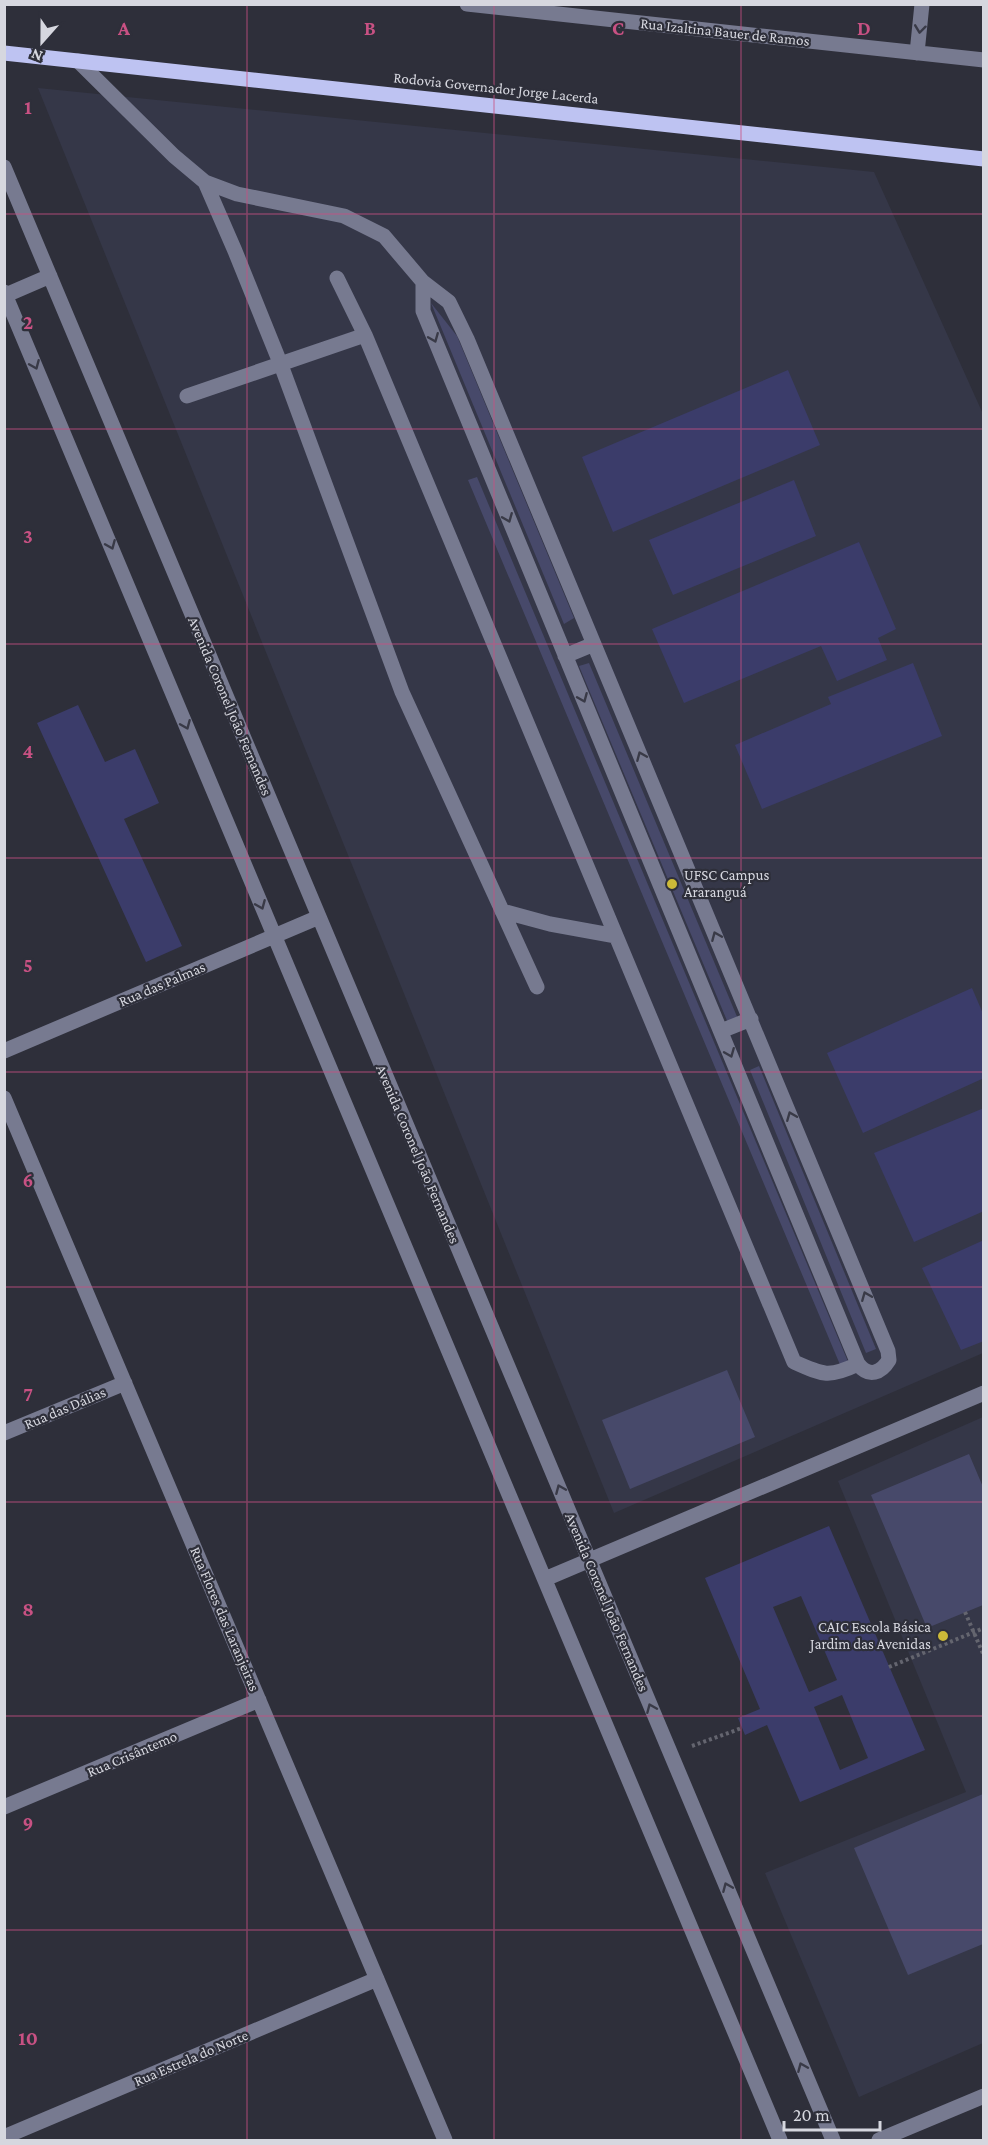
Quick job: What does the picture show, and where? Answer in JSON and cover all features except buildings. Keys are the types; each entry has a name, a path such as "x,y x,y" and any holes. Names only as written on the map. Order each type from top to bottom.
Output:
{"main road":[{"name":"Rodovia Governador Jorge Lacerda","path":"4,53 984,159"}],"street":[{"name":"Rua Izaltina Bauer de Ramos","path":"467,4 984,60"},
{"path":"917,53 922,4"},
{"path":"78,61 174,156 205,182 237,194 344,216 384,236 423,282 449,302 467,339 888,1350 890,1360 883,1370 873,1373 863,1371 858,1364 423,311 423,282"},
{"name":"Avenida Coronel João Fernandes","path":"4,167 833,2140"},
{"path":"205,182 280,364 402,692 537,987"},
{"path":"50,276 5,293 780,2140"},
{"path":"337,278 365,336 794,1362 818,1373 837,1374 858,1364"},
{"path":"187,396 365,336"},
{"path":"565,656 594,644"},
{"path":"502,911 550,924 616,936"},
{"name":"Rua das Palmas","path":"4,1050 319,917"},
{"path":"721,1030 751,1019"},
{"name":"Rua Flores das Laranjeiras","path":"4,1098 445,2140"},
{"name":"Rua das Dálias","path":"4,1433 125,1383"},
{"path":"545,1579 984,1393"},
{"name":"Rua Crisântemo","path":"4,1808 259,1700"},
{"name":"Rua Estrela do Norte","path":"4,2137 377,1979"},
{"path":"879,2140 984,2096"}],"path":[{"path":"965,1612 984,1656"},
{"path":"889,1667 984,1628"},
{"path":"671,1754 742,1728"}],"shaded area":[{"name":"UFSC Campus Araranguá","path":"38,88 874,172 983,414 983,1353 614,1513"},
{"path":"431,303 457,336 574,618 564,624"},
{"path":"477,477 849,1364 841,1367 468,480"},
{"path":"589,663 738,1019 728,1023 579,666"},
{"path":"759,1066 876,1349 866,1353 750,1070"},
{"path":"727,1370 755,1437 630,1489 602,1420"},
{"name":"CAIC Escola Básica Jardim das Avenidas","path":"983,1417 983,2043 859,2097 765,1873 966,1792 838,1481"},
{"path":"969,1454 983,1487 983,1605 927,1628 871,1495"},
{"path":"983,1794 983,1944 908,1975 854,1848"}],"place":[{"name":"UFSC Campus Araranguá","path":"672,884"},
{"name":"CAIC Escola Básica Jardim das Avenidas","path":"943,1636"}]}
